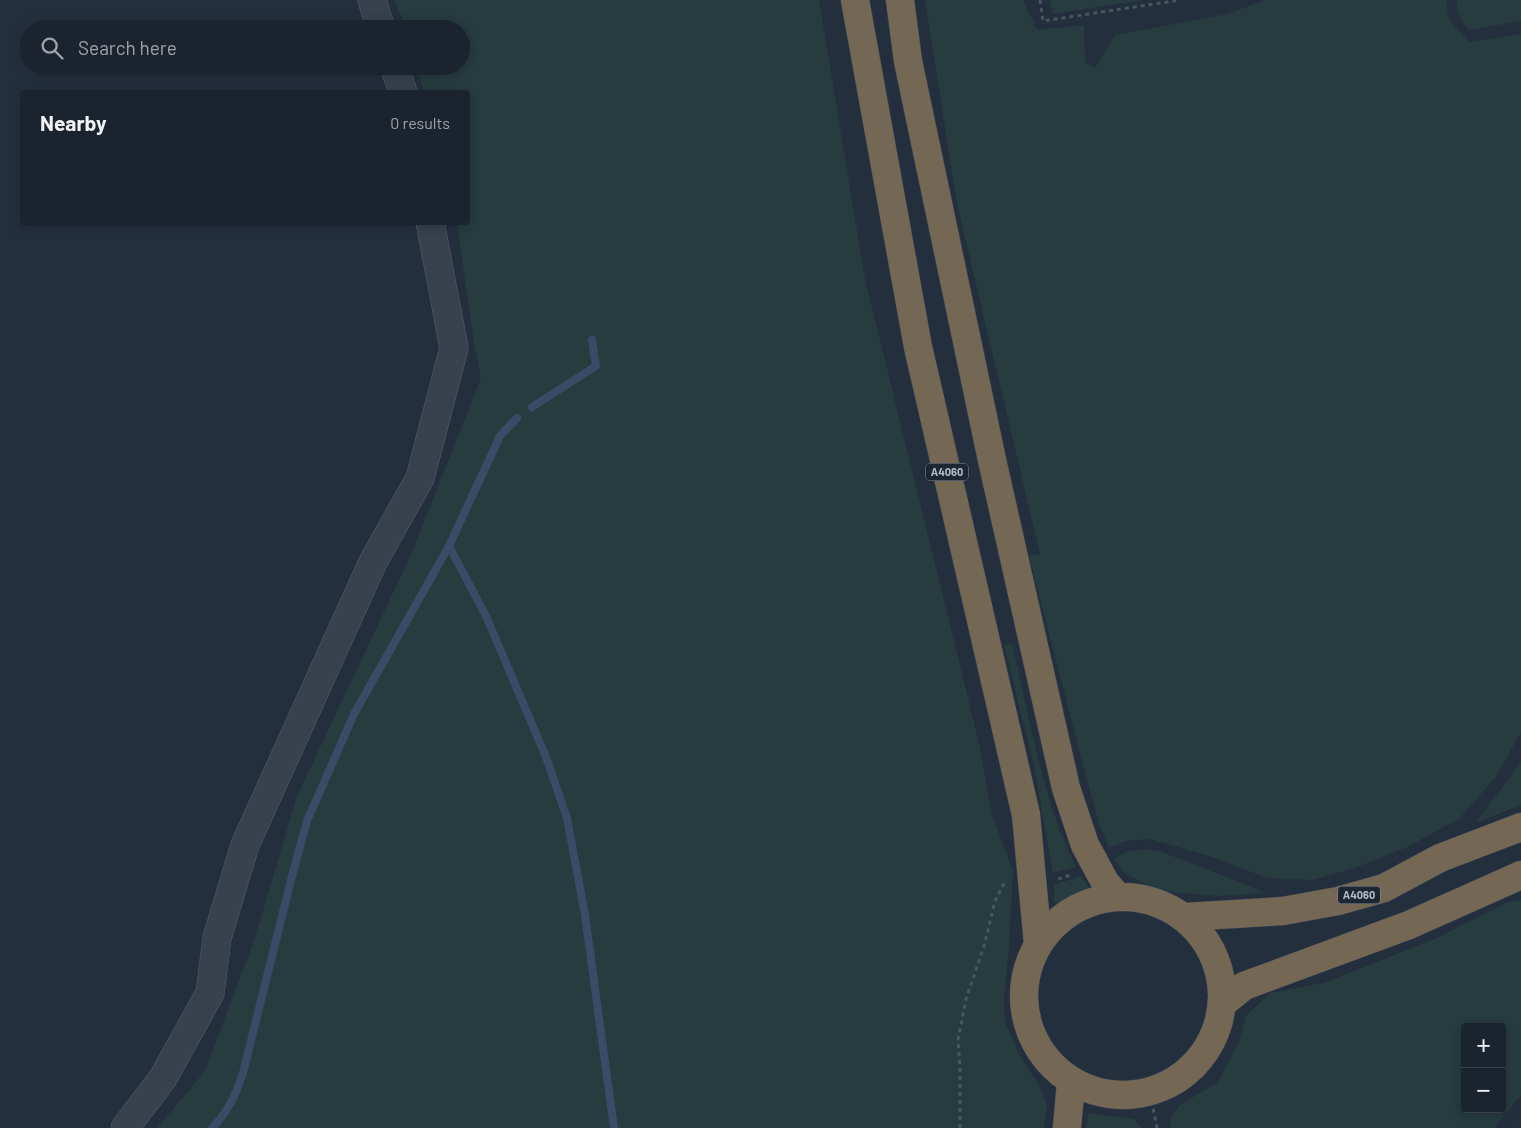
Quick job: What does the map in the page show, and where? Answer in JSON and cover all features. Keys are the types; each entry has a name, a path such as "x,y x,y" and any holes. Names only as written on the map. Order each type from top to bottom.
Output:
{"highway":[{"name":"A4060","path":"855,0 918,347 1026,815 1038,944"},
{"path":"900,0 910,70 990,450 1066,788 1085,845 1105,882 1117,896"},
{"name":"A4060","path":"1185,917 1282,911 1338,901 1384,888 1440,858 1521,827"},
{"path":"1223,1003 1244,986 1409,925 1521,875"},
{"path":"1117,896 1142,898 1164,905 1185,917 1202,934 1214,956 1222,979 1223,1003 1218,1027 1208,1049 1192,1068 1173,1083 1150,1092 1123,1096 1096,1092 1071,1082 1055,1070 1042,1055 1032,1038 1026,1020 1023,1000 1024,981 1029,962 1038,944 1059,920 1086,903 1117,896"},
{"path":"1067,1128 1071,1082"}],"lane":[{"path":"372,0 378,20"},
{"path":"397,75 402,90"},
{"path":"125,1128 163,1078 210,993 217,938 245,845 373,562 420,478 454,348 431,225"}],"path":[{"path":"1040,0 1043,20 1180,0"},
{"path":"1054,880 1079,872"},
{"path":"960,1128 958,1040 966,998 984,946 995,901 1003,885 1008,883"},
{"path":"1150,1092 1157,1128"}],"green space":[{"path":"394,0 819,0 865,279 979,743 992,815 1013,871 1004,996 1005,1023 1022,1059 1040,1087 1047,1105 1044,1128 157,1128 205,1071 254,941 297,796 410,557 481,378 474,343 457,225 470,225 470,90 423,90 419,75 470,75 470,20 403,20"},
{"path":"925,0 1023,0 1037,30 1084,25 1085,62 1095,68 1115,35 1227,14 1266,0 1447,0 1450,19 1456,29 1470,42 1521,34 1521,732 1495,778 1459,819 1407,847 1352,869 1312,880 1267,878 1216,858 1150,839 1125,841 1109,848 1099,824 1029,556 1040,554 957,204"},
{"path":"1050,0 1143,0 1052,14"},
{"path":"1457,0 1521,0 1521,21 1469,30 1457,9"},
{"path":"1012,644 1038,758 1054,814 1076,867 1053,873 1034,766 1004,645"},
{"path":"1521,762 1521,805 1475,823"},
{"path":"1147,849 1162,852 1267,893 1219,896 1171,892 1146,884 1126,874 1113,859 1128,851"},
{"path":"1081,876 1089,888 1057,903 1054,902 1054,885"},
{"path":"1521,900 1521,1095 1494,1128 1171,1128 1170,1120 1179,1106 1218,1082 1240,1039 1245,1017 1270,993 1323,983 1435,939 1508,902"},
{"path":"1088,1113 1134,1119 1142,1128 1086,1128"}],"waterway":[{"path":"532,407 596,366 592,340"},
{"path":"212,1128 223,1116 231,1102 243,1073 307,821 354,714 449,546 500,436 517,418"},
{"path":"449,546 486,616 546,757 567,818 585,915 614,1128"}]}
